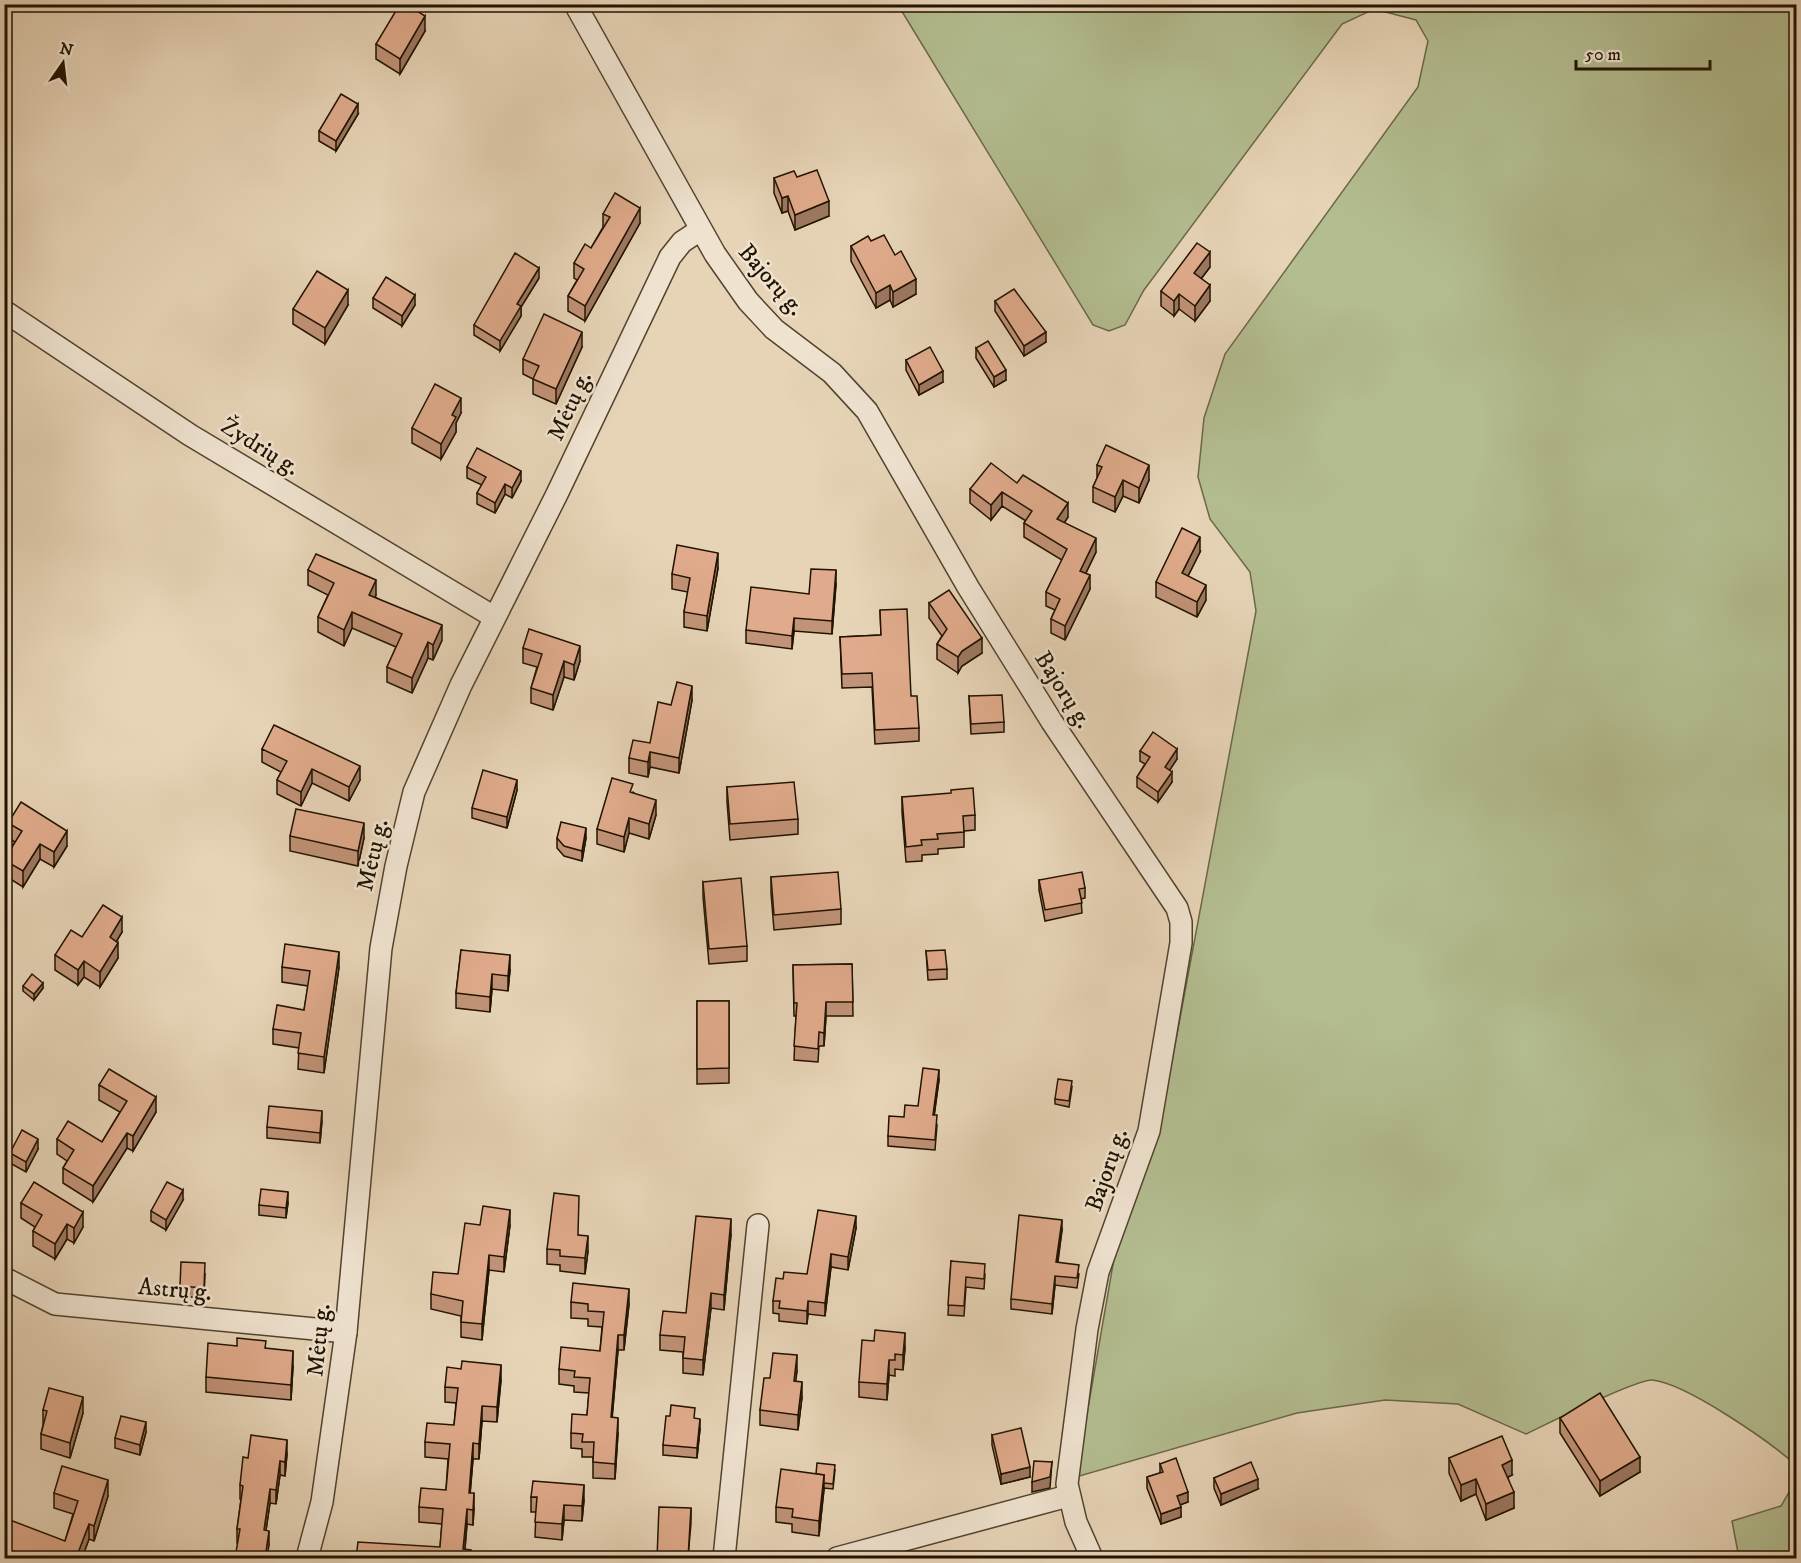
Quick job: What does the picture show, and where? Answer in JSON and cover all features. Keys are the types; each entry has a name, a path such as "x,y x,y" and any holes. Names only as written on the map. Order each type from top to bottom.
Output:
{"street":[{"name":"Bajorų g.","path":"575,4 700,230 755,308 774,329 832,373 867,411 968,587 1052,722 1177,908 1181,943 1149,1131 1098,1272 1087,1329 1069,1470 1068,1496"},
{"name":"Mėtų g.","path":"307,1558 322,1502 346,1332 375,997 396,866 414,792 494,617 557,494 670,256 682,242 700,230"},
{"name":"Žydrių g.","path":"4,311 190,435 494,617"},
{"path":"724,1558 759,1226"},
{"name":"Astrų g.","path":"4,1278 55,1304 346,1332"},
{"path":"837,1558 1068,1496 1092,1558"}],"green space":[{"path":"898,5 1796,5 1796,1465 1767,1442 1706,1402 1685,1391 1652,1380 1611,1394 1526,1434 1458,1404 1385,1400 1297,1413 1076,1477 1115,1253 1158,1136 1256,611 1250,572 1210,519 1198,477 1204,418 1225,354 1418,87 1428,41 1416,20 1374,9 1342,24 1144,290 1125,325 1109,331 1093,325"},
{"path":"1796,1480 1796,1558 1739,1558 1732,1521 1781,1506"}],"building":[{"path":"400,4 406,4 425,16 400,59 376,44"},
{"path":"341,94 358,104 336,141 319,131"},
{"path":"817,170 829,201 795,215 788,196 782,198 774,178 794,171 797,177"},
{"path":"615,193 640,208 585,306 568,296 584,269 574,263 585,244 591,248 610,217 603,214"},
{"path":"884,235 895,255 901,251 916,279 893,292 890,285 876,293 851,246 868,236 871,241"},
{"path":"1197,243 1210,252 1194,273 1210,285 1195,306 1179,294 1174,301 1161,291"},
{"path":"515,253 539,268 517,304 521,306 500,341 474,325"},
{"path":"317,271 348,290 325,328 293,309"},
{"path":"386,277 415,295 402,316 373,298"},
{"path":"1014,289 1046,332 1024,346 995,301"},
{"path":"544,314 582,332 556,389 533,379 539,366 523,359"},
{"path":"988,341 1006,370 994,377 976,348"},
{"path":"930,347 943,371 919,385 906,360"},
{"path":"435,384 461,398 452,415 456,417 441,444 412,428"},
{"path":"1106,445 1149,465 1139,488 1123,480 1115,497 1093,487 1102,467 1097,465"},
{"path":"477,448 521,471 512,488 505,484 495,503 477,493 486,477 467,467"},
{"path":"991,463 1017,483 1023,475 1068,503 1057,519 1096,538 1080,571 1090,575 1065,626 1051,619 1060,599 1046,592 1067,549 1024,523 1032,511 1002,492 991,505 970,489"},
{"path":"1182,528 1200,537 1182,573 1206,585 1197,602 1156,582"},
{"path":"677,545 718,553 707,616 684,612 690,578 672,574"},
{"path":"316,554 376,580 369,595 442,625 433,645 428,642 412,678 387,667 402,634 352,612 344,630 318,617 334,583 308,570"},
{"path":"811,569 836,570 832,621 794,618 792,636 746,630 751,587 809,594"},
{"path":"949,590 982,638 962,651 958,657 937,644 947,629 929,603"},
{"path":"907,609 911,696 917,696 919,728 875,730 872,673 842,674 840,637 881,635 880,610"},
{"path":"529,629 580,646 574,665 564,661 553,695 531,688 542,654 523,648"},
{"path":"677,682 692,686 679,758 650,752 648,762 629,758 633,740 650,743 658,702 671,705"},
{"path":"1002,695 1004,722 971,724 969,696"},
{"path":"274,725 360,766 349,787 312,769 301,792 277,780 287,761 262,749"},
{"path":"1153,732 1177,749 1165,767 1172,772 1158,792 1137,777 1150,757 1140,751"},
{"path":"483,770 517,780 507,817 472,808"},
{"path":"612,778 633,784 630,792 656,800 649,824 629,818 624,837 597,829"},
{"path":"794,782 798,819 730,824 727,787"},
{"path":"973,788 975,815 963,816 964,832 937,834 938,839 921,840 922,845 906,847 902,797 951,793 951,790"},
{"path":"21,802 67,831 54,852 40,844 23,871 4,860 22,831 8,823"},
{"path":"296,809 364,823 358,851 290,836"},
{"path":"561,822 586,828 582,851 564,846 557,838"},
{"path":"838,872 841,909 774,915 771,877"},
{"path":"1082,872 1085,888 1079,889 1082,903 1045,910 1039,880"},
{"path":"741,878 747,946 709,949 703,882"},
{"path":"103,905 122,917 110,937 118,943 100,972 84,961 78,970 55,955 71,930 82,937"},
{"path":"285,944 339,952 324,1057 298,1053 301,1033 273,1029 277,1005 304,1010 310,971 282,967"},
{"path":"461,950 510,955 508,976 492,974 490,997 456,993"},
{"path":"945,950 947,969 928,970 926,951"},
{"path":"852,964 853,1002 826,1002 824,1033 819,1032 818,1049 794,1046 797,1003 794,1003 793,965"},
{"path":"32,974 43,983 34,994 23,986"},
{"path":"697,1001 729,1001 729,1068 697,1069"},
{"path":"923,1068 939,1070 933,1115 937,1115 935,1140 888,1136 889,1116 904,1117 905,1105 918,1106"},
{"path":"109,1069 156,1097 133,1136 127,1133 93,1186 63,1168 74,1150 57,1139 68,1121 102,1142 127,1101 99,1085"},
{"path":"1058,1079 1072,1081 1069,1101 1055,1099"},
{"path":"269,1106 322,1111 320,1133 267,1127"},
{"path":"22,1130 38,1139 26,1162 10,1153"},
{"path":"34,1182 83,1212 74,1228 67,1224 55,1244 33,1231 42,1215 21,1203"},
{"path":"167,1182 183,1190 166,1220 151,1211"},
{"path":"261,1189 288,1192 286,1208 259,1205"},
{"path":"554,1193 579,1196 578,1235 588,1236 585,1258 560,1256 560,1250 547,1249"},
{"path":"483,1206 510,1210 504,1257 489,1255 482,1324 461,1322 463,1301 431,1294 433,1272 458,1274 465,1223 480,1225"},
{"path":"818,1210 856,1216 848,1257 831,1254 825,1303 808,1301 807,1311 779,1308 780,1301 773,1301 776,1278 783,1279 784,1272 807,1274"},
{"path":"1019,1215 1062,1220 1056,1262 1079,1265 1077,1278 1055,1276 1052,1304 1011,1299"},
{"path":"696,1216 731,1219 724,1295 711,1293 703,1360 683,1358 685,1337 660,1335 663,1311 686,1313"},
{"path":"951,1261 985,1264 984,1279 966,1277 964,1306 948,1305"},
{"path":"181,1262 205,1263 204,1288 180,1286"},
{"path":"573,1283 629,1289 624,1335 618,1335 611,1417 618,1418 615,1464 593,1462 594,1442 582,1442 583,1434 571,1433 572,1414 587,1415 590,1378 574,1377 575,1371 559,1369 561,1347 600,1351 604,1312 588,1311 588,1304 571,1302"},
{"path":"875,1330 905,1333 903,1355 895,1354 895,1360 889,1360 887,1384 859,1382 862,1340 874,1341"},
{"path":"237,1338 266,1341 265,1348 293,1351 291,1385 206,1377 208,1343 237,1346"},
{"path":"773,1353 797,1355 794,1381 802,1382 798,1415 760,1410 764,1378 770,1378"},
{"path":"462,1361 501,1365 497,1407 482,1406 479,1444 473,1443 469,1493 474,1493 473,1510 467,1509 463,1549 471,1550 470,1558 356,1558 358,1542 440,1547 443,1509 419,1507 421,1488 446,1490 450,1444 425,1442 427,1423 454,1425 458,1388 445,1387 447,1367 461,1369"},
{"path":"49,1388 83,1397 70,1443 41,1434 47,1411 43,1410"},
{"path":"1600,1393 1640,1457 1600,1481 1560,1418"},
{"path":"671,1405 695,1408 694,1418 700,1419 697,1448 663,1445 666,1416 670,1416"},
{"path":"121,1416 146,1422 140,1445 115,1438"},
{"path":"1021,1428 1030,1467 1001,1474 992,1435"},
{"path":"251,1435 287,1440 285,1462 280,1461 276,1490 270,1489 264,1530 269,1531 265,1558 235,1558 240,1529 237,1529 243,1486 240,1485 243,1457 248,1458"},
{"path":"1502,1436 1512,1460 1502,1465 1514,1492 1486,1504 1476,1479 1461,1485 1449,1458"},
{"path":"1176,1458 1188,1492 1177,1496 1181,1507 1161,1514 1147,1477 1163,1472 1160,1464"},
{"path":"1034,1461 1052,1462 1050,1477 1032,1482"},
{"path":"1251,1462 1258,1479 1221,1494 1214,1478"},
{"path":"817,1463 835,1465 833,1484 824,1483 824,1475 816,1474"},
{"path":"62,1466 108,1480 94,1526 89,1524 76,1558 32,1558 4,1548 4,1533 10,1520 65,1541 78,1501 54,1493"},
{"path":"781,1469 824,1475 819,1521 792,1517 793,1509 776,1507"},
{"path":"533,1481 584,1485 582,1506 564,1505 562,1524 535,1522 537,1497 531,1497"},
{"path":"659,1507 691,1508 688,1558 657,1558"}]}
